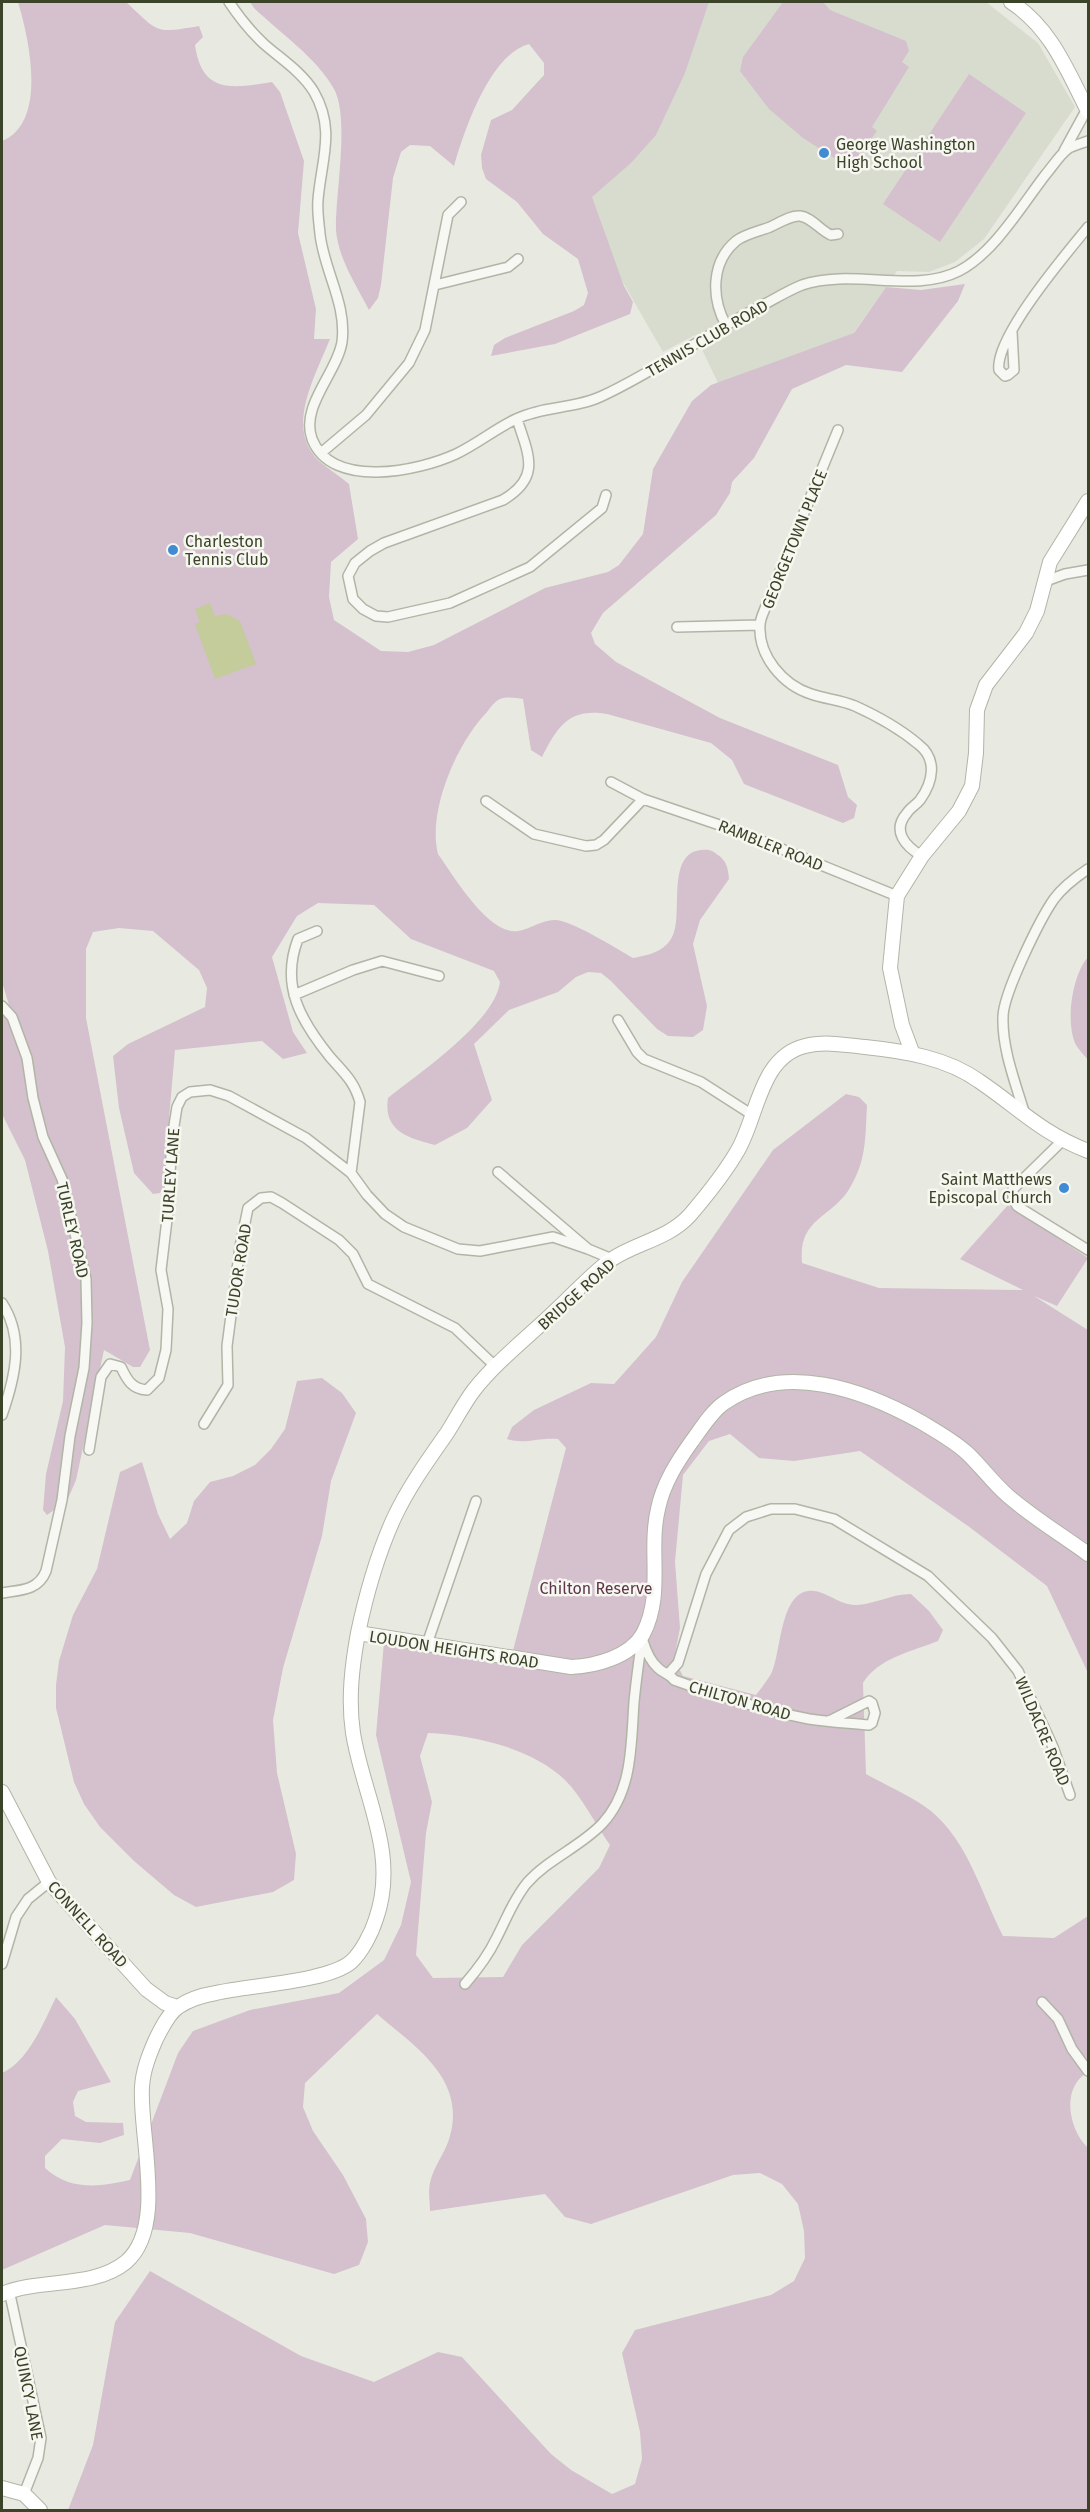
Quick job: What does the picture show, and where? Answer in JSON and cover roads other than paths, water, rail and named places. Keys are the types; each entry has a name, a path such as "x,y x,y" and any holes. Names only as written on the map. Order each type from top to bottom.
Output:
{"main road":[{"path":"1011,2 1044,30 1066,64 1088,110"},
{"path":"912,1052 902,1025 890,968 897,896 922,856 959,812 972,786 976,753 977,710 986,685 1026,633 1037,611 1050,562 1089,501"},
{"name":"BRIDGE ROAD","path":"358,1633 369,1592 396,1514 473,1391 612,1259 672,1232 686,1219 738,1150 774,1064 792,1050 811,1045 832,1044 912,1052 975,1077 1025,1117 1062,1141 1089,1151"},
{"path":"642,1636 653,1608 656,1590 654,1529 664,1488 680,1458 723,1403 757,1387 795,1382 840,1387 880,1402 922,1422 964,1451 1007,1495 1089,1554"},
{"name":"LOUDON HEIGHTS ROAD","path":"177,2007 207,1995 330,1974 357,1956 376,1920 382,1889 384,1860 381,1838 360,1766 351,1712 350,1690 358,1633 544,1663 584,1667 620,1654 642,1636"},
{"name":"CONNELL ROAD","path":"2,1792 49,1882 146,1989 165,2003 177,2007"},
{"path":"5,2292 28,2285 90,2278 106,2273 129,2260 137,2251 145,2233 148,2211 142,2084 146,2061 160,2030 177,2007"},
{"path":"2,2488 24,2494 40,2511"}],"street":[{"path":"229,2 248,27 313,90 322,110 327,136 318,201 321,239 339,297 342,339 336,364 314,404 310,426 313,440 321,453 366,415 408,363 425,330 448,215 461,202"},
{"name":"TENNIS CLUB ROAD","path":"1061,156 1088,110"},
{"name":"TENNIS CLUB ROAD","path":"321,453 331,462 351,470 384,471 426,466 456,454 517,418 598,398 635,380 726,325 800,286 832,278 917,280 938,278 956,272 974,261 990,246 1068,149 1089,141"},
{"path":"726,325 715,295 716,278 724,257 738,240 798,216 808,219 831,235 838,234"},
{"path":"1012,332 1029,302 1089,227"},
{"path":"435,285 508,267 518,259"},
{"path":"517,418 530,462 529,475 512,495 503,500 384,543 355,563 348,576 349,589 353,599 363,609 376,616 388,617 450,603 530,567 602,508 606,495"},
{"name":"GEORGETOWN PLACE","path":"838,430 767,603 760,625 764,647 773,668 787,683 808,694 853,705 887,722 920,745 932,761 931,779 920,800 905,815 900,827 902,838 909,848 922,856"},
{"path":"1043,582 1065,574 1089,570"},
{"path":"677,627 760,625"},
{"name":"RAMBLER ROAD","path":"611,782 643,799 740,832 897,896"},
{"path":"486,801 534,834 586,846 596,845 604,840 643,799"},
{"path":"1025,1117 1005,1043 1003,1015 1010,989 1039,924 1054,898 1075,877 1089,869"},
{"path":"317,931 298,939 293,953 291,985 301,1012 316,1037 352,1080 357,1091 360,1102 351,1173"},
{"path":"294,995 343,974 382,962 439,975"},
{"name":"TURLEY ROAD","path":"2,1006 12,1017 27,1058 33,1098 43,1137 62,1179 86,1279 87,1323 84,1368 70,1436 62,1500 42,1581 20,1591 2,1593"},
{"path":"618,1020 637,1052 644,1059 701,1082 754,1116"},
{"name":"TURLEY LANE","path":"89,1450 101,1377 110,1364 121,1367 126,1379 137,1389 147,1390 159,1378 166,1350 168,1309 161,1270 173,1123 182,1097 190,1092 210,1090 229,1096 306,1138 351,1173 385,1214 404,1227 458,1249 480,1251 553,1237 588,1249"},
{"path":"1062,1141 1013,1189 1013,1198 1017,1206 1089,1250"},
{"path":"498,1172 588,1249 612,1259"},
{"name":"TUDOR ROAD","path":"204,1424 228,1385 227,1346 240,1247 248,1208 261,1198 271,1197 339,1240 353,1254 368,1284 455,1328 496,1367"},
{"path":"2,1303 9,1315 16,1342 11,1388 2,1415"},
{"path":"427,1644 476,1501"},
{"name":"WILDACRE ROAD","path":"669,1673 678,1663 706,1574 729,1530 746,1518 771,1509 795,1509 819,1515 852,1528 928,1576 992,1638 1018,1671 1053,1747 1070,1795"},
{"path":"465,1984 496,1941 510,1910 526,1884 542,1869 589,1836 615,1808 627,1776 631,1754 642,1636"},
{"name":"CHILTON ROAD","path":"642,1636 647,1654 659,1670 669,1673 674,1680 759,1708 829,1721 869,1725 875,1713 873,1703 869,1701 829,1721"},
{"path":"2,1964 16,1917 28,1899 49,1882"},
{"path":"1042,2002 1058,2019 1072,2049 1089,2071"},
{"name":"QUINCY LANE","path":"5,2292 41,2438 38,2458 24,2494"}],"place":[{"name":"George Washington High School","path":"824,153"},
{"name":"Charleston Tennis Club","path":"173,550"},
{"name":"Saint Matthews Episcopal Church","path":"1064,1188"}],"park label":[{"name":"Chilton Reserve","path":"596,1588"}]}
